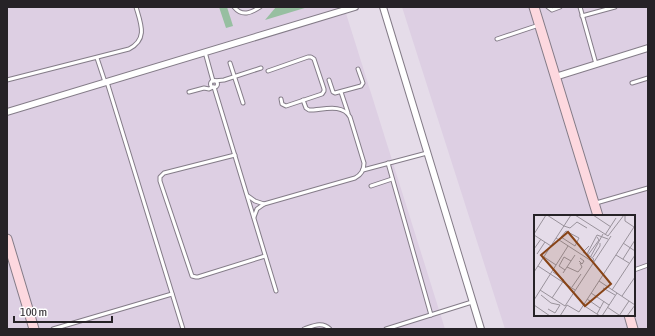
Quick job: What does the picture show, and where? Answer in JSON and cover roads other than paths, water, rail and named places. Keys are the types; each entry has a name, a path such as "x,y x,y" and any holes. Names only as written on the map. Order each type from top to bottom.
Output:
{"main road":[{"path":"534,7 598,215"},
{"path":"7,239 34,329"},
{"path":"629,316 633,329"}],"street":[{"path":"7,112 355,7"},
{"path":"383,7 481,329"},
{"path":"555,77 648,48"}],"lane":[{"path":"7,80 125,51 133,47 141,37 142,28 136,7"},
{"path":"234,7 244,14 260,7"},
{"path":"548,7 552,10 560,7"},
{"path":"580,7 596,64"},
{"path":"582,16 615,7"},
{"path":"497,39 539,25"},
{"path":"205,52 212,82 211,86 214,87 276,291"},
{"path":"268,71 308,57 313,58 324,89 321,95 286,106 282,104 281,99"},
{"path":"97,58 106,82 183,329"},
{"path":"230,62 243,102"},
{"path":"204,88 212,82 224,80 261,68"},
{"path":"329,80 334,93 361,86 362,84 358,69"},
{"path":"632,83 648,78"},
{"path":"189,92 214,87 224,80"},
{"path":"212,82 217,83 214,87"},
{"path":"254,217 257,209 264,204 355,178 361,174 364,163 341,92"},
{"path":"303,100 308,110 336,108 348,114"},
{"path":"363,170 428,153"},
{"path":"235,155 164,173 161,176 160,181 192,276 196,278 265,256"},
{"path":"388,163 431,315"},
{"path":"371,186 392,179"},
{"path":"594,204 648,188"},
{"path":"247,195 255,201 264,204"},
{"path":"635,270 648,266"},
{"path":"53,329 172,294"},
{"path":"386,329 473,302"},
{"path":"304,329 321,324 330,329"}]}
